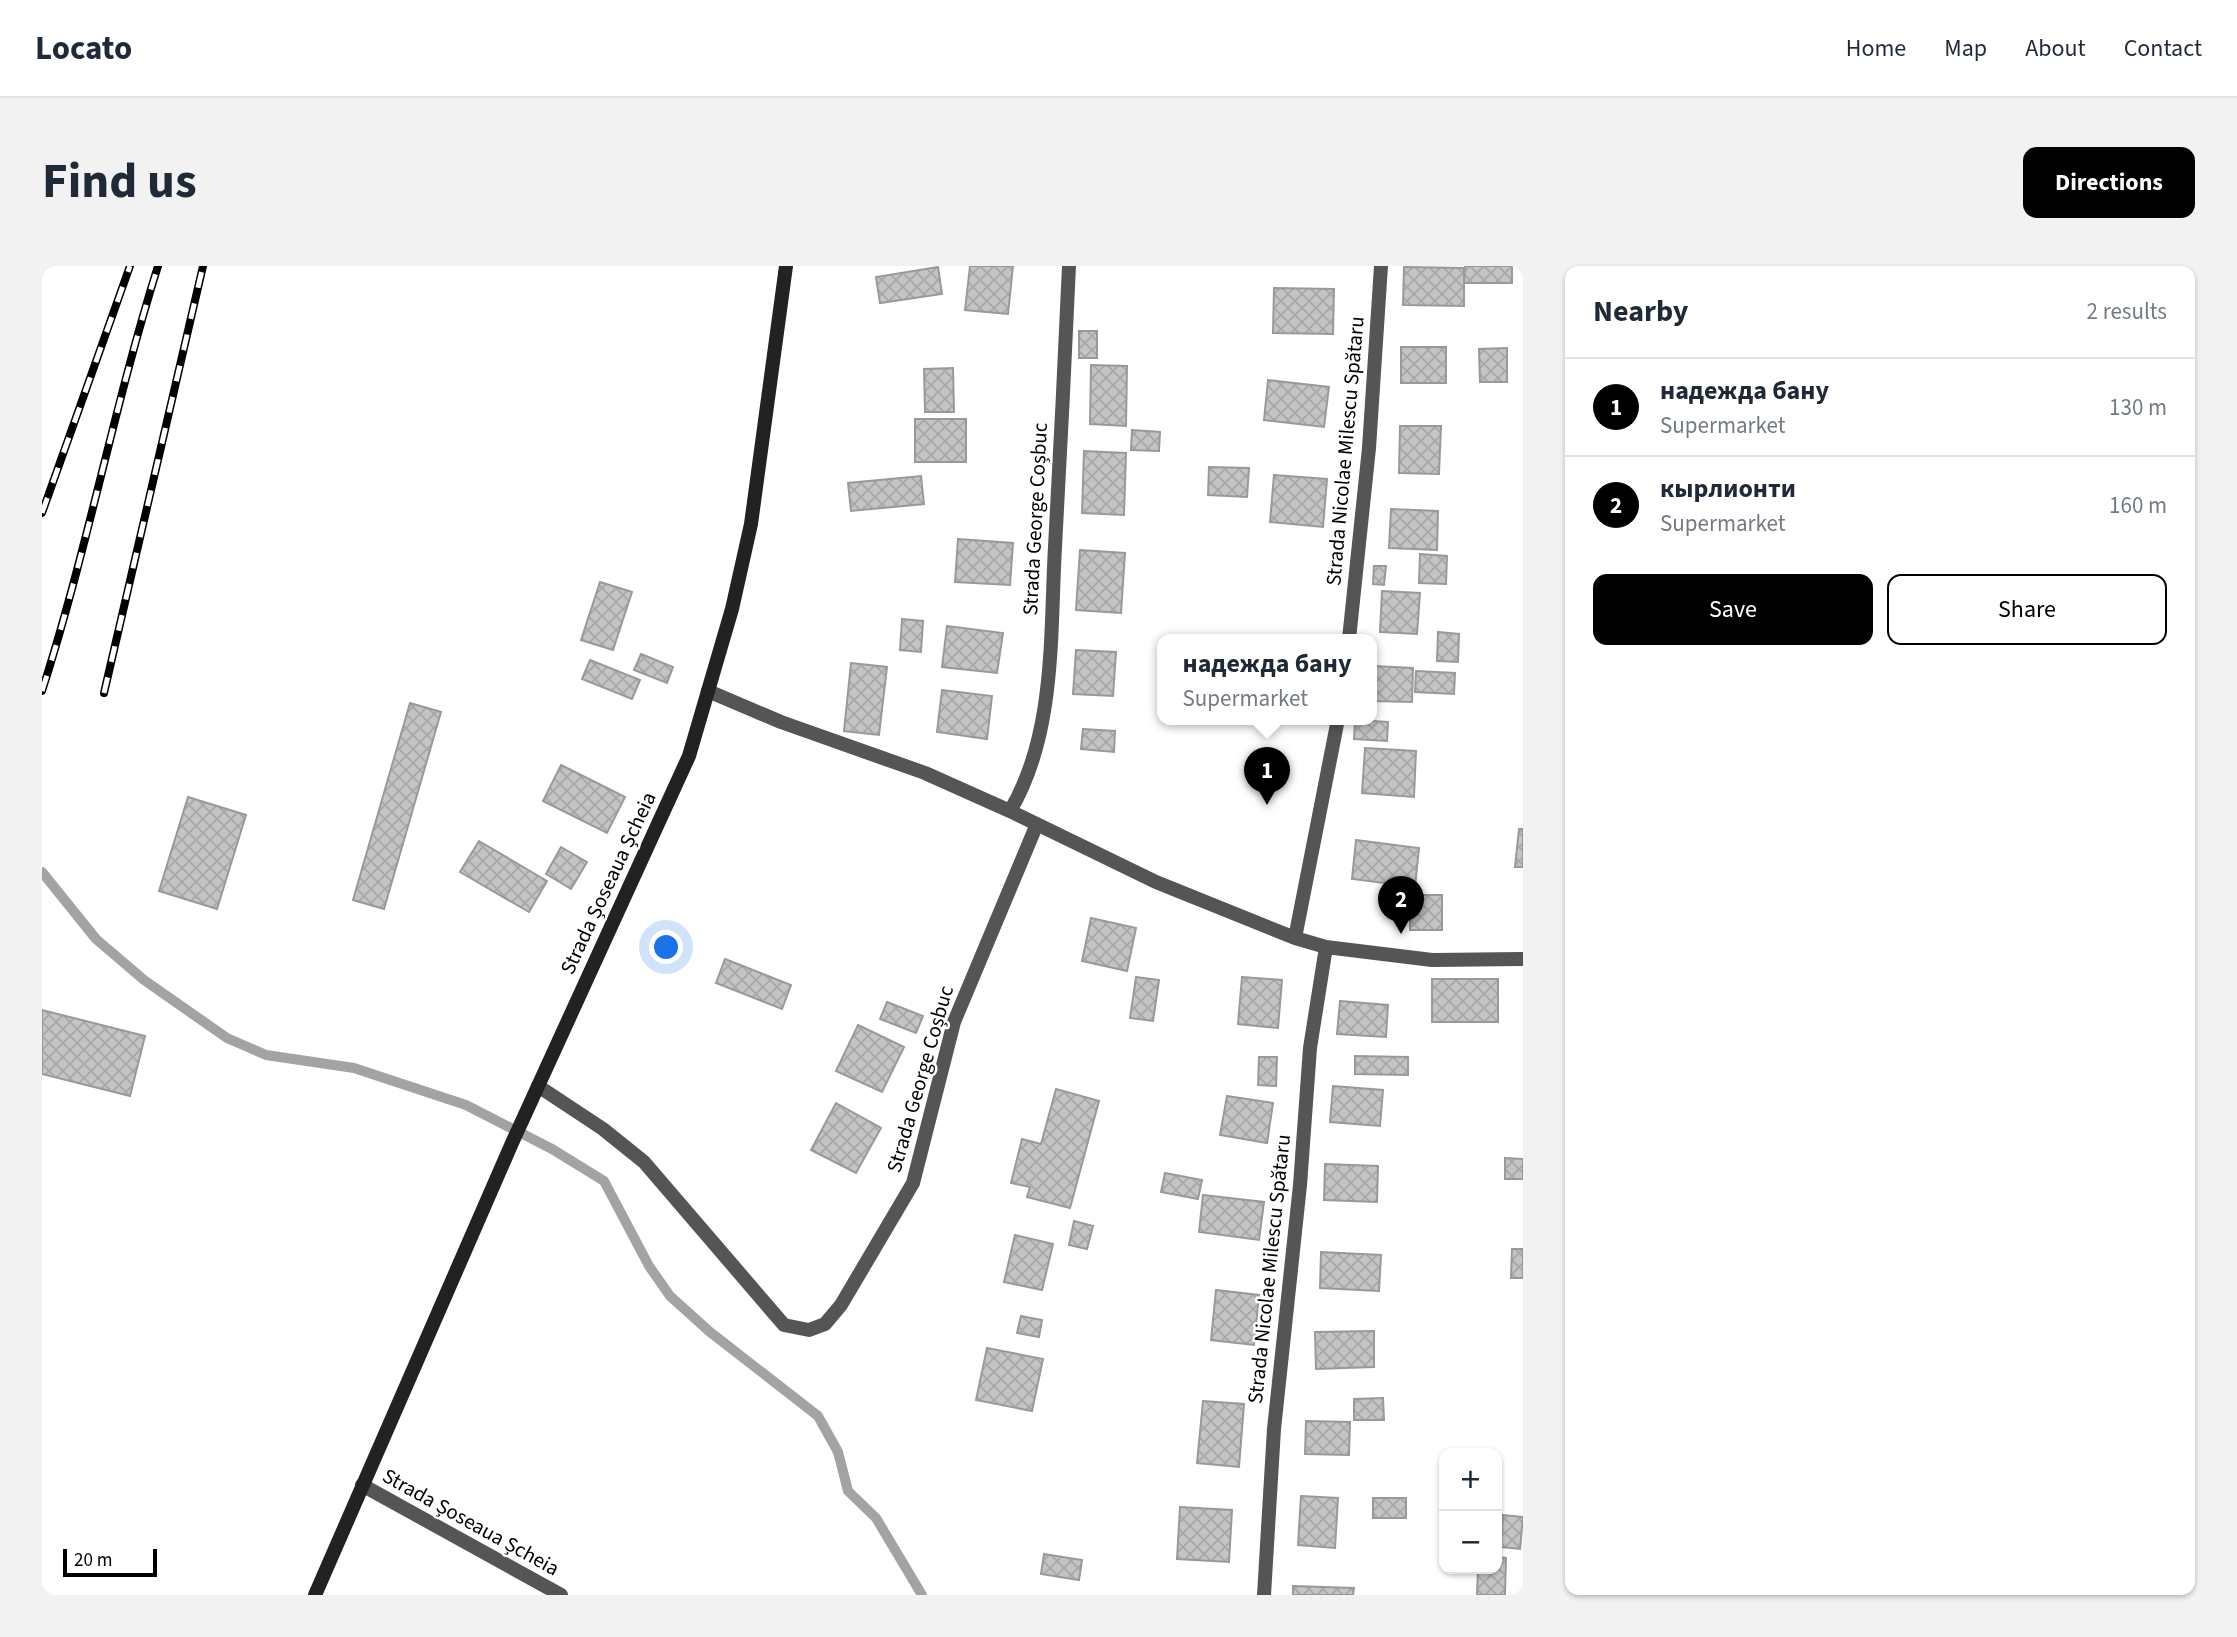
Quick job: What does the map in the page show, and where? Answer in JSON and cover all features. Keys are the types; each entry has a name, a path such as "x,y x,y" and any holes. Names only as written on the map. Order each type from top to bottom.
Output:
{"main road":[{"name":"Strada Șoseaua Șcheia","path":"315,1595 512,1143 689,756 732,609 751,524 786,266"}],"street":[{"name":"Strada George Coșbuc","path":"1010,811 1023,789 1035,755 1048,668 1069,266"},
{"name":"Strada Nicolae Milescu Spătaru","path":"1350,634 1369,447 1381,266"},
{"path":"708,691 781,722 925,773 1156,882 1295,938 1326,947 1432,960 1516,959"},
{"path":"1295,938 1337,725"},
{"name":"Strada George Coșbuc","path":"538,1086 603,1129 644,1162 784,1325 809,1330 825,1324 841,1305 913,1183 954,1022 1037,824"},
{"name":"Strada Nicolae Milescu Spătaru","path":"1264,1595 1274,1429 1300,1185 1310,1048 1326,947"},
{"name":"Strada Șoseaua Șcheia","path":"362,1485 561,1595"}],"building":[{"path":"970,266 1013,266 1008,314 965,310"},
{"path":"1465,266 1512,266 1512,283 1464,283"},
{"path":"938,267 942,294 880,303 876,277"},
{"path":"1404,267 1464,268 1464,306 1403,305"},
{"path":"1274,288 1334,289 1333,334 1273,333"},
{"path":"1079,331 1097,331 1097,358 1079,358"},
{"path":"1401,347 1446,347 1446,383 1401,383"},
{"path":"1507,348 1507,382 1480,382 1479,349"},
{"path":"1091,365 1127,366 1126,426 1090,424"},
{"path":"953,368 954,412 925,412 924,369"},
{"path":"1268,380 1329,387 1324,427 1264,420"},
{"path":"915,419 966,419 966,462 915,462"},
{"path":"1400,426 1441,426 1439,474 1399,473"},
{"path":"1132,430 1160,432 1159,451 1131,450"},
{"path":"1084,451 1126,453 1124,515 1082,513"},
{"path":"1209,467 1249,468 1247,497 1208,495"},
{"path":"1274,475 1327,479 1323,527 1270,522"},
{"path":"921,476 924,504 851,511 848,483"},
{"path":"1391,509 1438,511 1437,550 1389,548"},
{"path":"958,539 1013,543 1010,585 955,582"},
{"path":"1080,550 1125,553 1121,613 1076,610"},
{"path":"1420,554 1447,556 1446,584 1419,583"},
{"path":"1374,566 1386,566 1384,585 1373,584"},
{"path":"600,582 632,592 613,650 581,640"},
{"path":"1382,591 1420,593 1417,634 1380,632"},
{"path":"902,619 923,621 921,652 900,650"},
{"path":"947,626 1003,633 997,673 942,667"},
{"path":"1438,632 1459,634 1458,662 1437,661"},
{"path":"1076,650 1116,652 1113,696 1073,694"},
{"path":"641,654 673,667 667,683 634,670"},
{"path":"590,660 640,680 632,699 582,679"},
{"path":"851,663 887,667 879,735 844,731"},
{"path":"1377,666 1413,668 1412,702 1377,701"},
{"path":"1416,671 1455,673 1454,694 1415,692"},
{"path":"942,690 992,696 987,739 937,732"},
{"path":"410,703 441,712 384,909 353,900"},
{"path":"1388,722 1387,741 1354,739 1355,725"},
{"path":"1083,729 1115,731 1114,752 1081,749"},
{"path":"1365,748 1416,751 1414,797 1362,793"},
{"path":"561,765 625,797 607,833 543,801"},
{"path":"188,797 246,815 217,909 159,891"},
{"path":"1519,829 1523,829 1523,867 1515,867"},
{"path":"1356,840 1419,848 1415,887 1352,879"},
{"path":"479,841 547,881 529,912 460,872"},
{"path":"561,847 587,862 571,889 546,874"},
{"path":"1410,895 1442,895 1442,930 1410,930"},
{"path":"1091,918 1136,928 1127,971 1082,961"},
{"path":"725,959 791,985 782,1009 716,983"},
{"path":"1136,977 1159,980 1153,1021 1130,1018"},
{"path":"1242,977 1282,980 1278,1028 1238,1024"},
{"path":"1432,979 1498,979 1498,1022 1432,1022"},
{"path":"1340,1001 1388,1005 1386,1037 1337,1034"},
{"path":"887,1002 923,1016 916,1033 880,1019"},
{"path":"42,1010 145,1036 130,1096 42,1074"},
{"path":"858,1025 904,1047 882,1092 836,1071"},
{"path":"1355,1056 1408,1057 1408,1075 1355,1074"},
{"path":"1259,1057 1277,1057 1276,1086 1258,1085"},
{"path":"1333,1086 1383,1090 1380,1126 1330,1122"},
{"path":"1056,1089 1099,1101 1070,1208 1027,1197 1030,1187 1011,1183 1022,1139 1041,1144"},
{"path":"1227,1096 1273,1103 1267,1143 1220,1135"},
{"path":"836,1103 881,1128 856,1173 811,1150"},
{"path":"1505,1158 1523,1159 1523,1179 1505,1179"},
{"path":"1325,1164 1378,1166 1377,1202 1324,1200"},
{"path":"1165,1173 1202,1180 1198,1199 1161,1192"},
{"path":"1203,1195 1264,1202 1259,1240 1199,1232"},
{"path":"1074,1221 1093,1226 1087,1249 1069,1245"},
{"path":"1015,1235 1053,1244 1042,1290 1004,1282"},
{"path":"1512,1249 1523,1249 1523,1278 1511,1278"},
{"path":"1321,1252 1381,1255 1379,1291 1320,1288"},
{"path":"1216,1290 1259,1295 1254,1345 1211,1340"},
{"path":"1021,1316 1042,1320 1039,1337 1017,1333"},
{"path":"1374,1331 1374,1367 1316,1369 1315,1332"},
{"path":"987,1348 1043,1359 1032,1411 976,1400"},
{"path":"1383,1398 1384,1420 1354,1420 1354,1399"},
{"path":"1203,1401 1244,1404 1239,1467 1197,1463"},
{"path":"1306,1421 1350,1422 1349,1455 1305,1454"},
{"path":"1301,1496 1338,1498 1335,1548 1298,1545"},
{"path":"1373,1498 1406,1498 1406,1518 1373,1518"},
{"path":"1180,1507 1232,1510 1229,1562 1177,1559"},
{"path":"1503,1515 1523,1517 1520,1549 1502,1547"},
{"path":"1044,1554 1082,1560 1079,1580 1041,1574"},
{"path":"1502,1558 1506,1558 1505,1595 1477,1595 1478,1574 1502,1574"},
{"path":"1293,1586 1354,1588 1353,1595 1293,1595"}],"waterway":[{"path":"42,872 96,939 144,980 227,1038 266,1055 354,1068 466,1105 552,1149 604,1181 649,1266 670,1296 710,1332 818,1416 838,1452 848,1491 876,1518 922,1595"}],"railway":[{"path":"42,513 130,266"},
{"path":"42,691 158,266"},
{"path":"104,693 203,266"}],"place":[{"name":"надежда бану","path":"1267,805"},
{"name":"кырлионти","path":"1401,934"}]}
